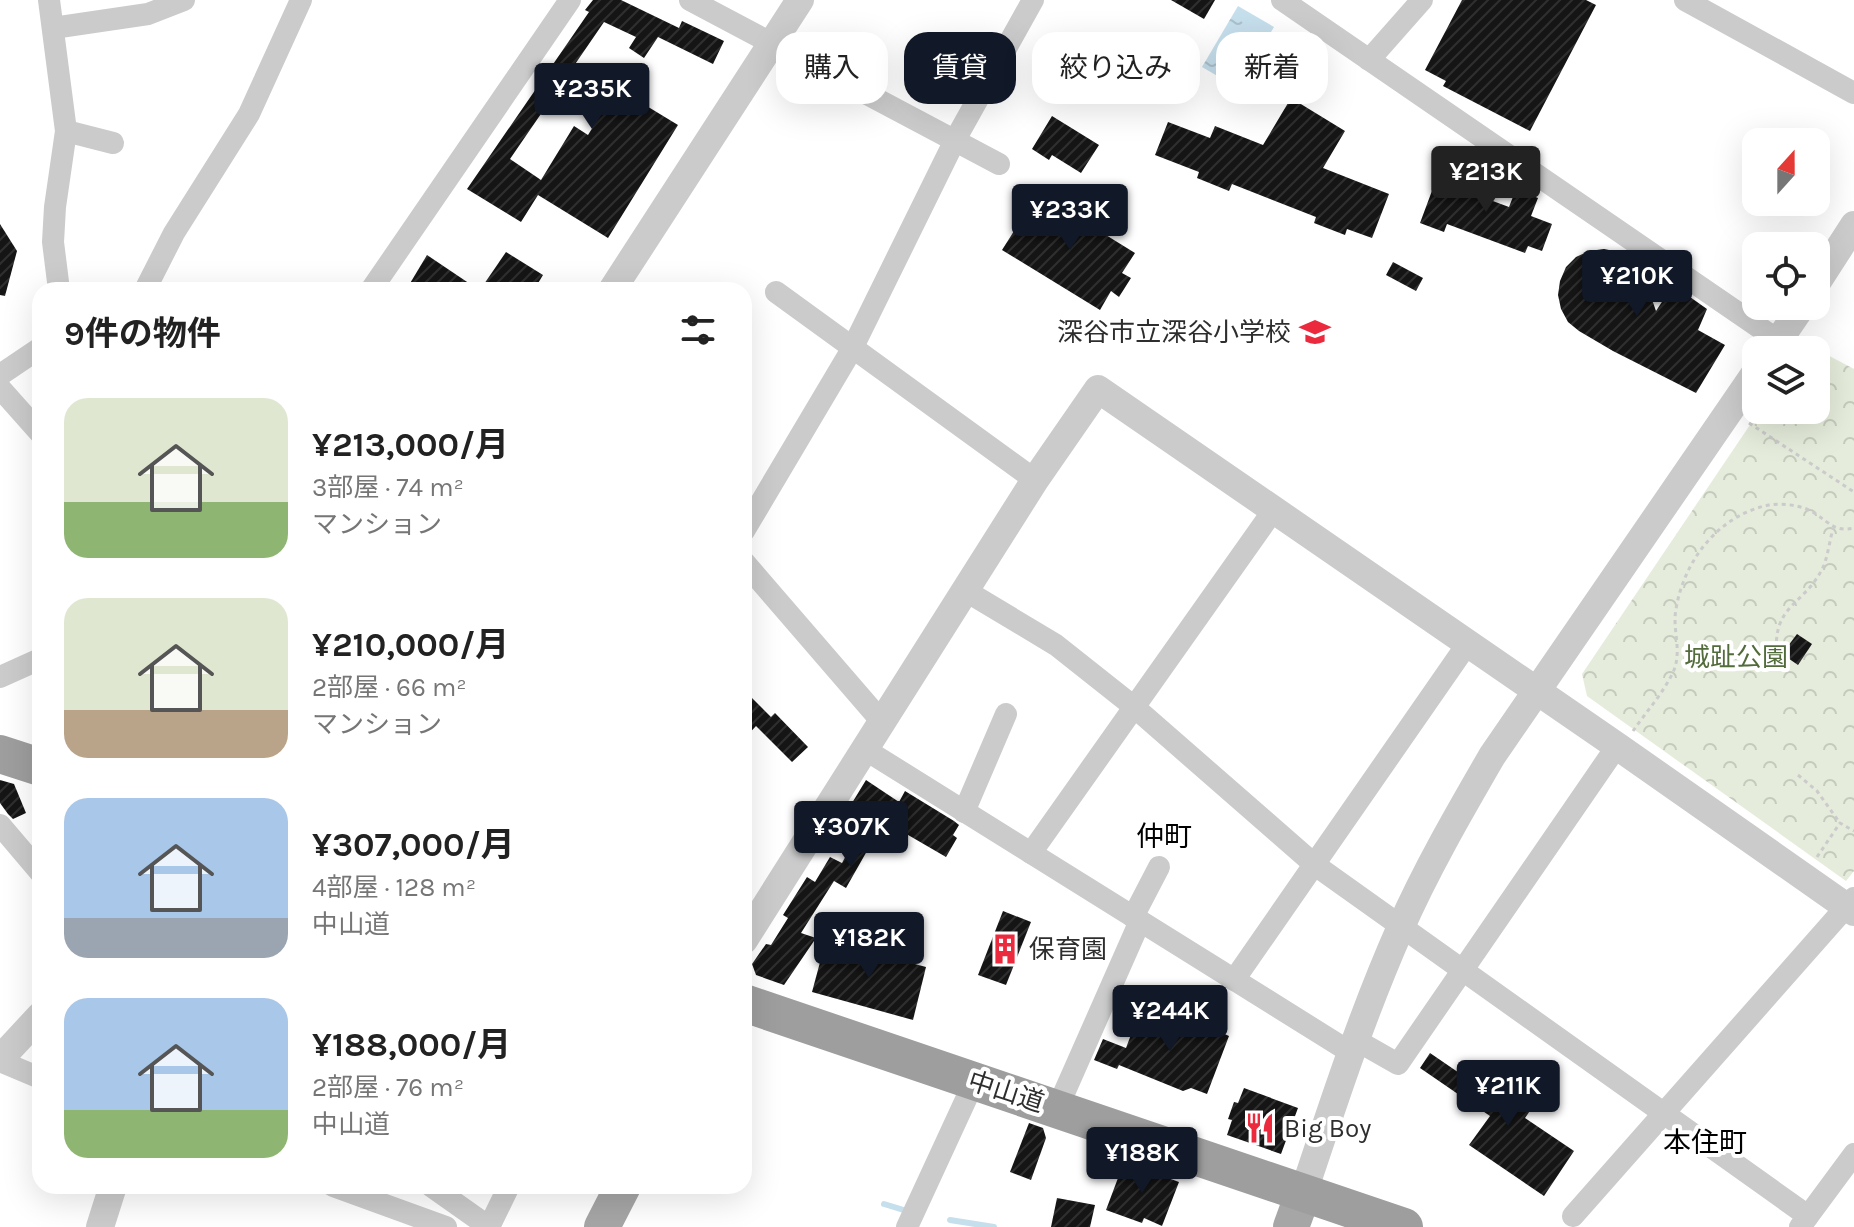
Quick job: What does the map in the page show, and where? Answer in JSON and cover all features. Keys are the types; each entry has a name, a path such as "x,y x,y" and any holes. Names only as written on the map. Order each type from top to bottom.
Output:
{"highway":[{"path":"0,754 32,764"},
{"name":"中山道","path":"752,1006 1057,1109 1297,1210 1404,1227"}],"main road":[{"path":"602,1227 619,1194"}],"street":[{"path":"49,0 66,131 53,242 58,282"},
{"path":"53,28 148,14 184,0"},
{"path":"149,282 174,233 249,114 301,0"},
{"path":"376,282 570,0"},
{"path":"690,0 999,164"},
{"path":"617,282 800,0"},
{"path":"752,518 852,349 955,140 1033,0"},
{"path":"1282,0 1762,336"},
{"path":"1369,60 1422,0"},
{"path":"1685,0 1854,93"},
{"path":"66,131 113,143"},
{"path":"1830,262 1854,225"},
{"path":"776,292 1035,480"},
{"path":"0,375 32,353"},
{"path":"0,388 32,424"},
{"path":"752,928 1035,480 1098,389 1275,508 1804,876 1852,906 1573,1216"},
{"path":"1297,1210 1352,1046 1400,927 1453,823 1492,756 1742,392"},
{"path":"1031,853 1275,508"},
{"path":"752,571 883,723"},
{"path":"966,591 1056,645 1133,706 1315,865 1665,1112 1804,1221 1854,1154"},
{"path":"1234,980 1468,643"},
{"path":"0,677 32,663"},
{"path":"964,812 1006,714"},
{"path":"866,750 1234,980 1352,1046 1398,1064 1461,969 1619,747"},
{"path":"0,825 32,863"},
{"path":"1057,1109 1159,867"},
{"path":"32,1025 0,1060 32,1074"},
{"path":"907,1227 974,1082"},
{"path":"100,1227 110,1194"},
{"path":"355,1194 446,1227"},
{"path":"442,1194 489,1227 505,1194"}],"path":[{"path":"1729,410 1854,492"},
{"path":"1619,747 1673,671 1679,651 1675,610 1687,575 1710,537 1730,520 1768,505 1789,504 1814,512 1833,528 1854,528"},
{"path":"1777,657 1775,638 1780,620 1823,566 1833,528"},
{"path":"1798,775 1817,791 1840,823 1854,831"},
{"path":"1804,876 1840,823"}],"green space":[{"name":"城趾公園","path":"1830,356 1854,369 1854,871 1846,881 1587,696 1582,674 1751,424 1830,424"}],"water":[{"path":"1238,6 1274,27 1271,32 1223,32"},
{"path":"1216,43 1216,75 1202,67"}],"building":[{"path":"593,0 621,0 679,28 682,21 724,41 713,64 658,37 644,58 629,48 636,37 604,22 510,159 541,180 574,126 588,135 617,88 678,125 608,238 538,195 521,222 467,189 589,12 585,10"},
{"path":"1171,0 1215,0 1204,19"},
{"path":"1462,0 1586,0 1596,5 1530,131 1443,86 1446,81 1425,70"},
{"path":"1287,104 1301,104 1345,131 1323,168 1389,194 1372,238 1347,229 1345,235 1314,223 1316,217 1232,184 1229,191 1197,178 1199,172 1155,155 1168,122 1210,138 1215,126 1263,145"},
{"path":"1052,116 1099,145 1081,173 1052,155 1049,160 1032,149"},
{"path":"1466,170 1488,179 1482,197 1509,207 1516,189 1538,198 1531,216 1552,224 1542,251 1528,246 1525,253 1447,224 1444,232 1420,223 1436,180 1459,188"},
{"path":"1038,193 1135,253 1122,273 1131,278 1119,297 1111,291 1100,310 1002,250"},
{"path":"0,224 17,251 5,296 0,295"},
{"path":"1604,249 1619,252 1642,271 1656,311 1673,285 1707,309 1698,330 1725,345 1696,393 1613,351 1568,322 1558,295 1566,267 1576,257"},
{"path":"506,252 543,275 539,282 485,282"},
{"path":"427,255 467,282 411,282"},
{"path":"1393,262 1423,278 1416,291 1386,275"},
{"path":"1797,634 1812,644 1798,665 1782,654"},
{"path":"752,698 771,717 775,713 808,747 792,762 756,726 752,730"},
{"path":"0,780 14,784 26,813 13,819 8,814 0,803"},
{"path":"866,780 899,802 905,791 954,821 959,825 953,835 957,838 946,857 884,821 846,888 834,881 801,933 816,938 784,985 756,975 752,964 766,944 771,945 788,918 783,915 807,877 815,882 830,857 842,863 858,833 838,826"},
{"name":"保育園","path":"1003,911 1031,922 1006,985 978,975"},
{"path":"826,940 926,967 913,1020 812,992"},
{"path":"1180,1014 1229,1036 1207,1094 1191,1088 1183,1091 1119,1065 1117,1069 1094,1060 1103,1039 1126,1048 1138,1016 1174,1030"},
{"path":"1430,1053 1487,1092 1500,1073 1538,1099 1525,1118 1574,1151 1544,1196 1469,1145 1490,1116 1420,1068"},
{"name":"Big Boy","path":"1244,1088 1298,1108 1281,1154 1227,1135 1234,1102 1238,1103"},
{"path":"1029,1123 1043,1128 1046,1138 1031,1180 1010,1172"},
{"path":"1124,1162 1179,1182 1162,1226 1144,1218 1142,1223 1106,1210"},
{"path":"1057,1198 1095,1205 1090,1227 1051,1227"}],"waterway":[{"path":"884,1204 907,1211"},
{"path":"950,1220 994,1227"}],"place":[{"name":"深谷市立深谷小学校","path":"1315,332"},
{"name":"保育園","path":"1005,949"},
{"name":"Big Boy","path":"1260,1128"}],"district":[{"name":"仲町","path":"1164,836"},
{"name":"本住町","path":"1705,1142"}]}
